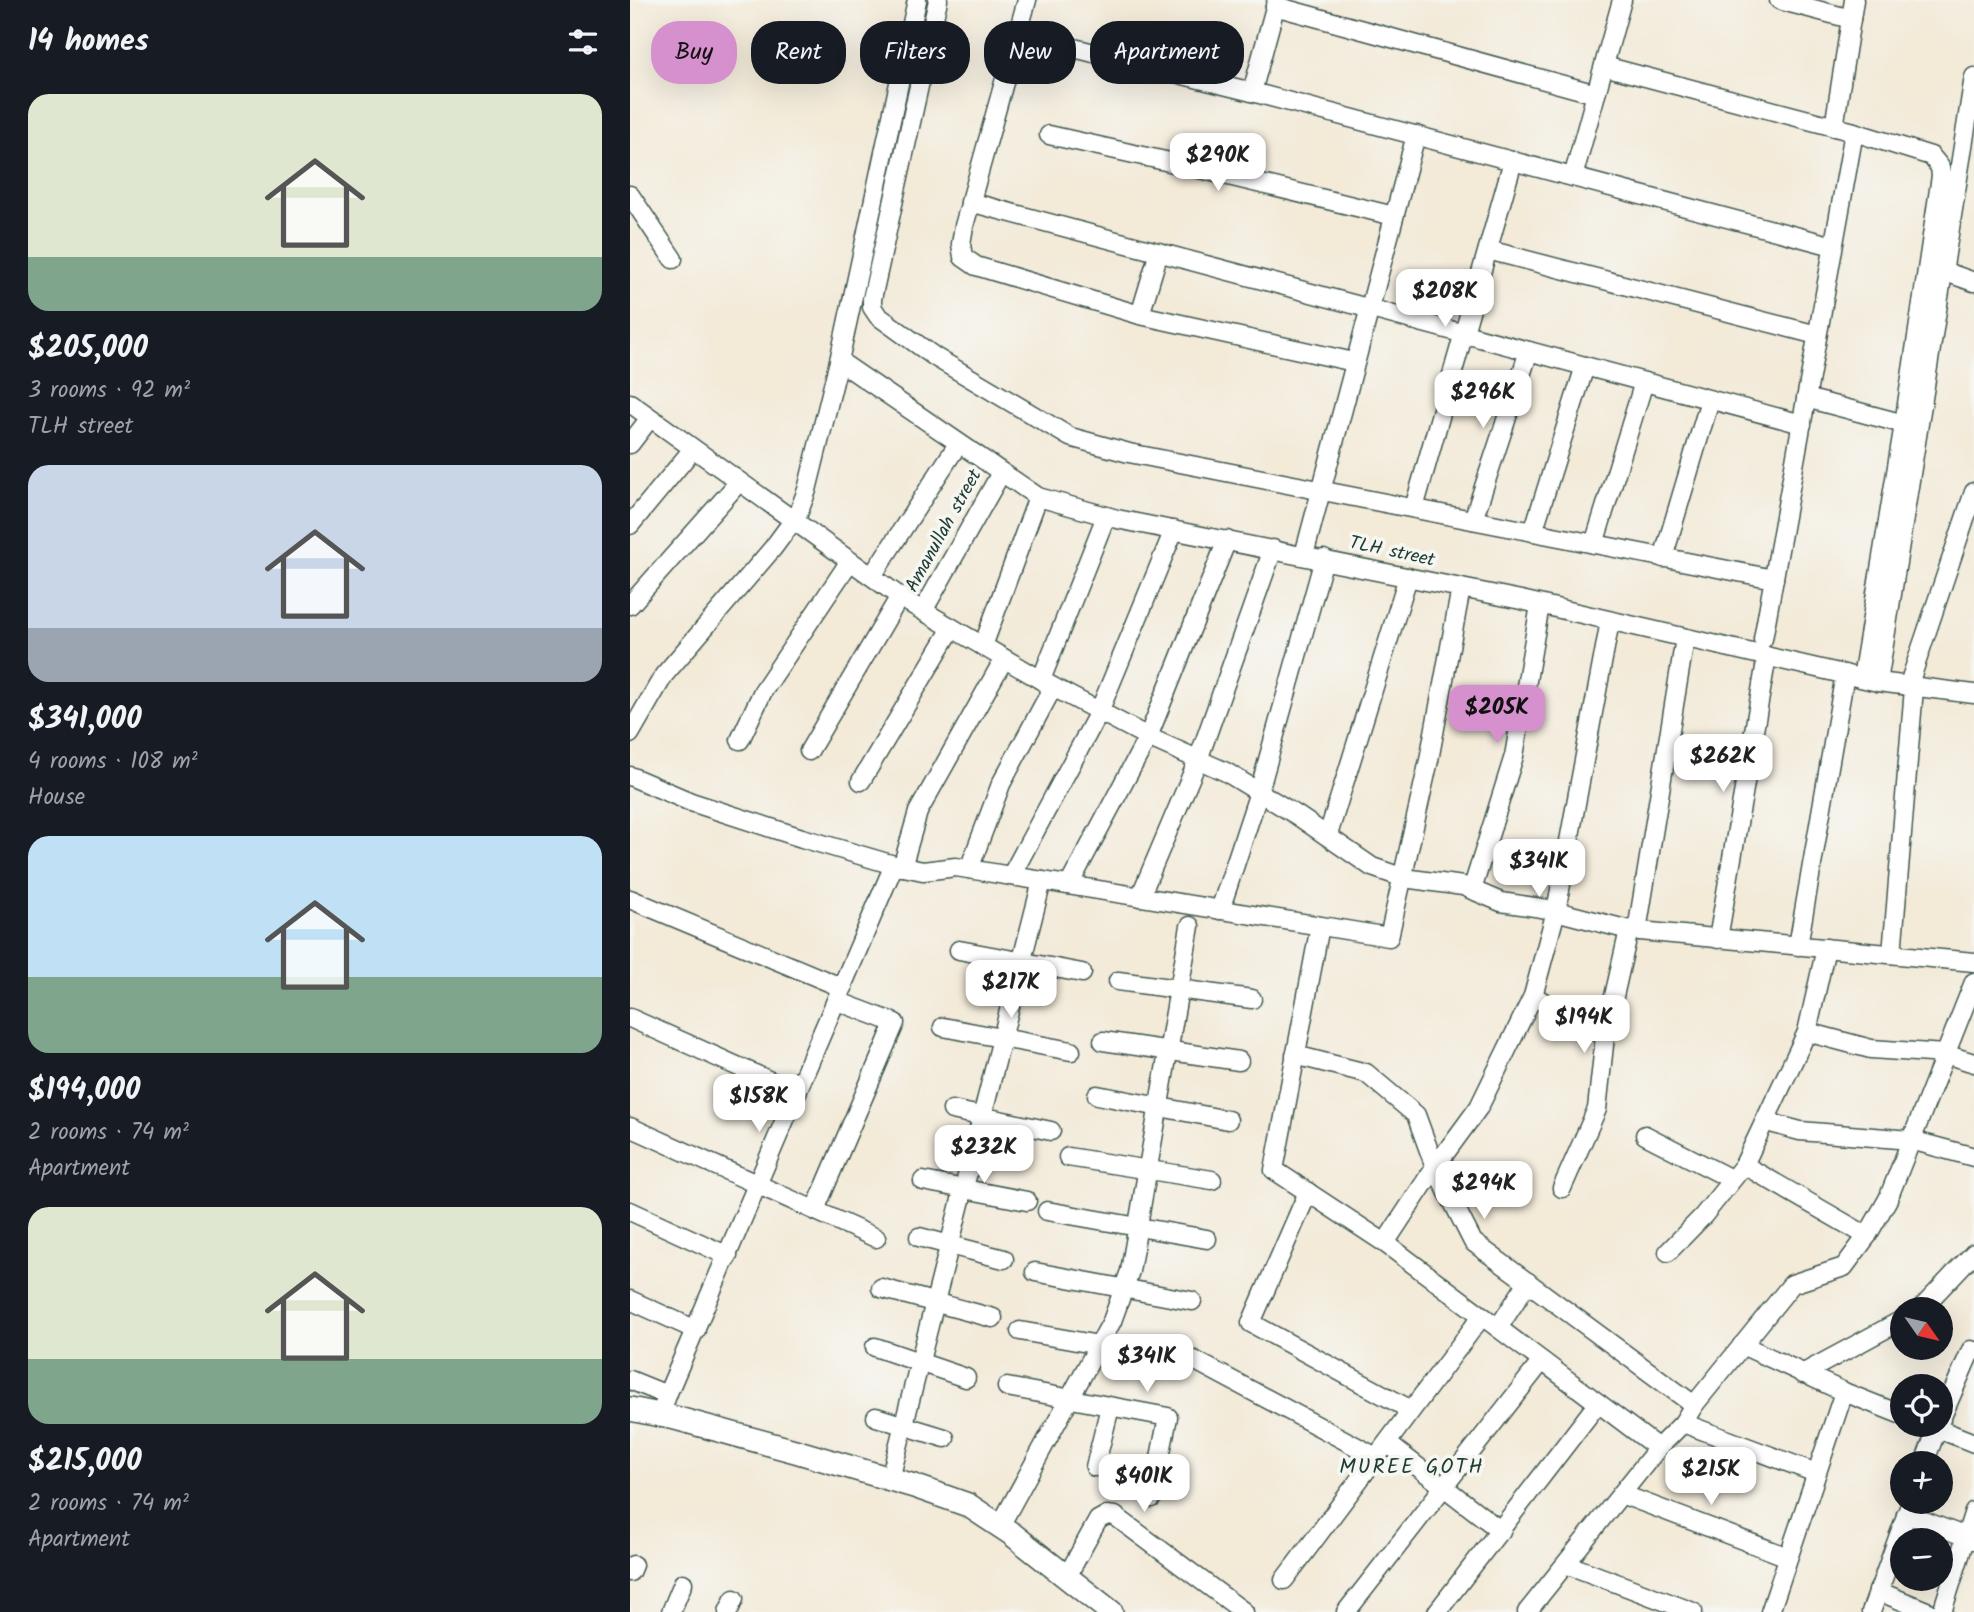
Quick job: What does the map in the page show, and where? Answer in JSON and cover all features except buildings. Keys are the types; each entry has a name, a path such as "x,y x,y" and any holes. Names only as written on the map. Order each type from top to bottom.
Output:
{"street":[{"path":"630,734 637,707 774,548 798,514 807,490 839,361 917,0"},
{"path":"938,0 872,299 874,312 934,357 1070,437 1129,453 1774,579"},
{"path":"1021,21 1027,0"},
{"path":"1573,177 1622,0"},
{"path":"1779,0 1851,19"},
{"path":"1834,127 1854,0"},
{"path":"1252,92 1276,3 1596,94"},
{"path":"1076,49 1252,92 1833,246"},
{"path":"1604,66 1854,132 1931,156 1940,167 1941,176 1904,424 1862,678"},
{"path":"1798,946 1862,678 1943,271 1974,77"},
{"path":"1003,84 970,202 961,244 962,257 976,266 1140,315 1354,362"},
{"path":"1718,939 1774,579 1854,132"},
{"path":"1049,135 1183,164 1394,216"},
{"path":"1304,555 1416,135"},
{"path":"1415,509 1513,161"},
{"path":"630,195 673,259"},
{"path":"970,202 1801,424"},
{"path":"1488,250 1817,335"},
{"path":"1140,315 1159,252"},
{"path":"1943,271 1974,282"},
{"path":"1473,520 1529,351"},
{"name":"TLH street","path":"839,361 1038,497 1106,516 1324,559 1685,638 1765,648 1862,678 1911,688 1973,692"},
{"path":"1533,532 1586,366"},
{"path":"1594,544 1644,382"},
{"path":"1806,398 1904,424"},
{"path":"1663,558 1710,400"},
{"path":"630,403 923,611 1047,684 1259,792 1328,835 1372,867 1404,878 1463,886 1501,902 1556,911 1633,930 1974,962"},
{"path":"630,444 650,418"},
{"path":"872,576 958,443"},
{"path":"630,525 693,449"},
{"name":"Amanullah street","path":"923,611 1001,473"},
{"path":"630,605 740,482"},
{"path":"1892,954 1911,688 1974,492"},
{"path":"983,646 1038,497"},
{"path":"970,869 1001,784 1047,684 1106,516"},
{"path":"1011,876 1099,712 1174,530"},
{"path":"1069,885 1149,737 1227,540"},
{"path":"1140,897 1198,760 1273,549"},
{"path":"1220,910 1259,792 1324,559"},
{"path":"740,740 764,691 850,561"},
{"path":"1328,835 1408,577"},
{"path":"630,776 703,806 898,866 923,871 956,867 970,869 1389,937 1429,760 1461,588"},
{"path":"809,751 900,596"},
{"path":"1472,890 1514,756 1540,605"},
{"path":"1385,1243 1479,1107 1533,996 1556,911 1610,621"},
{"path":"861,781 952,628"},
{"path":"1562,1188 1595,1119 1605,1036 1633,930 1685,638"},
{"path":"664,1405 797,1093 898,866 918,813 1004,659"},
{"path":"890,1479 1042,881"},
{"path":"630,899 895,1023 815,1210"},
{"path":"1000,1526 1112,1321 1125,1289 1190,926"},
{"path":"1320,926 1274,1170 1385,1243 1658,1448"},
{"path":"1668,1252 1703,1216 1744,1165 1807,1032 1826,948"},
{"path":"959,950 1082,973"},
{"path":"1118,981 1252,999"},
{"path":"1527,1612 1658,1448 1683,1423 1693,1405 1792,1284 1844,1268 1867,1236 1888,1199 1974,982"},
{"path":"1533,996 1605,1036"},
{"path":"630,1018 797,1093"},
{"path":"943,1027 1071,1051"},
{"path":"1807,1032 1871,1049 1945,1054 1974,1063"},
{"path":"1103,1041 1239,1061"},
{"path":"1295,1055 1366,1073 1416,1115 1435,1167 1473,1242 1693,1405"},
{"path":"1097,1095 1228,1120"},
{"path":"951,1110 1051,1130"},
{"path":"1766,1122 1800,1131 1911,1140 1974,1157"},
{"path":"630,1127 876,1238"},
{"path":"1644,1135 1731,1179"},
{"path":"1068,1157 1212,1180"},
{"path":"1744,1165 1867,1236"},
{"path":"923,1181 1027,1201"},
{"path":"1308,1192 1251,1323 1411,1410"},
{"path":"630,1211 727,1255"},
{"path":"1047,1211 1207,1239"},
{"path":"919,1237 1004,1259"},
{"path":"1932,1297 1974,1253"},
{"path":"1035,1272 1192,1301"},
{"path":"1498,1328 1528,1283"},
{"path":"881,1288 993,1318"},
{"path":"630,1300 696,1330"},
{"path":"1284,1580 1482,1316"},
{"path":"1801,1374 1890,1326"},
{"path":"1020,1331 1186,1360 1382,1450 1445,1485 1501,1531"},
{"path":"1742,1345 1801,1374 1890,1410"},
{"path":"875,1347 966,1378"},
{"path":"1953,1388 1971,1350 1974,1351"},
{"path":"1346,1612 1542,1361"},
{"path":"630,1380 664,1405 968,1505 1000,1526 1111,1612"},
{"path":"1007,1387 1168,1417 1152,1499"},
{"path":"1770,1612 1844,1392"},
{"path":"1437,1612 1598,1403"},
{"path":"630,1409 664,1405"},
{"path":"1095,1467 1110,1407"},
{"path":"876,1417 945,1438"},
{"path":"1683,1423 1816,1473"},
{"path":"1953,1432 1974,1443"},
{"path":"1621,1494 1788,1557"},
{"path":"1942,1612 1969,1538 1974,1511"},
{"path":"1871,1612 1906,1514"},
{"path":"1920,1514 1969,1538"},
{"path":"1066,1578 1098,1520 1107,1515 1115,1516 1244,1612"},
{"path":"1566,1564 1693,1612"},
{"path":"671,1612 683,1583"},
{"path":"1878,1591 1929,1612"}],"district":[{"name":"MUREE GOTH","path":"1412,1467"}]}
